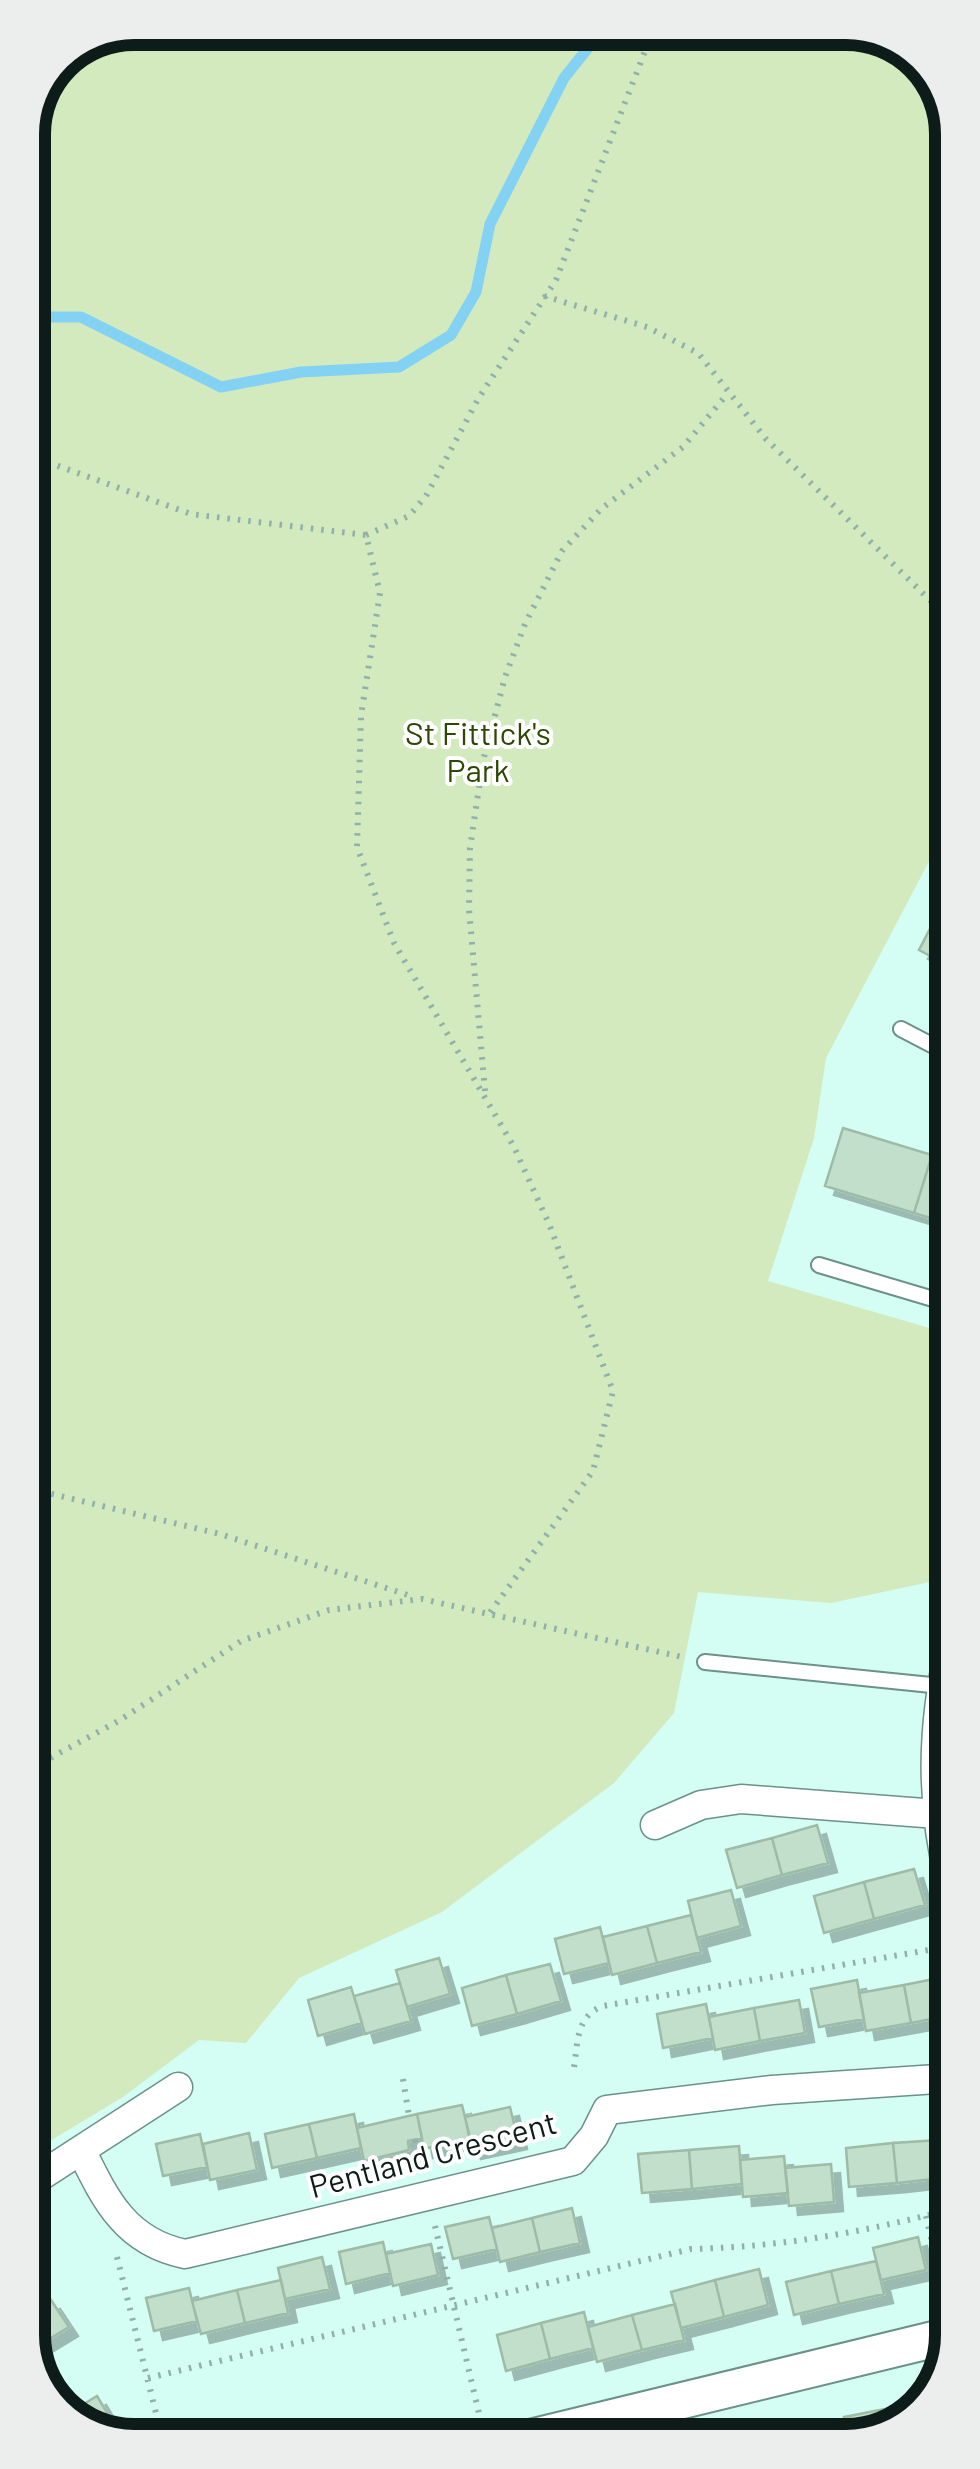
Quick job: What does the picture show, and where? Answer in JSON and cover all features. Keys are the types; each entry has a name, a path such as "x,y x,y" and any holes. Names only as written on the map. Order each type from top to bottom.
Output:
{"street":[{"path":"655,1825 700,1805 740,1799 935,1827"},
{"name":"Pentland Crescent","path":"130,2232 162,2249 185,2254 573,2161 594,2136 607,2110 772,2090 935,2079"},
{"path":"45,2173 178,2086"},
{"path":"81,2150 104,2196 130,2232"},
{"path":"650,2423 935,2328"}],"lane":[{"path":"901,1029 935,1047"},
{"path":"818,1265 935,1300"},
{"path":"704,1662 935,1685"}],"path":[{"path":"45,461 191,514 366,535 409,516 426,496 478,399 566,255 647,45"},
{"path":"544,296 682,342 698,354 766,440 935,605"},
{"path":"486,1092 469,908 470,848 483,761 505,678 562,551 601,509 682,446 728,393"},
{"path":"366,535 380,592 361,716 357,847 394,943 486,1092 549,1224 613,1390 593,1472 489,1614"},
{"path":"45,1492 220,1534 422,1599 704,1662"},
{"path":"45,1761 120,1720 221,1652 266,1630 329,1610 422,1599"},
{"path":"574,2067 583,2019 588,2012 603,2006 935,1949"},
{"path":"403,2079 409,2116"},
{"path":"415,2140 482,2424"},
{"path":"148,2378 690,2249 750,2248 834,2237 935,2214"},
{"path":"926,2216 935,2256"},
{"path":"130,2232 116,2256 162,2424"}],"green space":[{"name":"St Fittick's Park","path":"134,45 852,45 880,52 900,63 920,85 930,105 935,134 935,850 826,1058 814,1138 768,1281 935,1330 935,1565 930,1582 831,1603 698,1592 674,1713 614,1783 442,1912 299,1978 246,2043 199,2040 123,2097 45,2144 45,128 52,100 71,71 85,60 100,52"}],"building":[{"path":"935,919 935,959 919,950"},
{"path":"843,1128 932,1155 914,1213 825,1186"},
{"path":"932,1155 935,1156 935,1219 914,1213"},
{"path":"817,1825 828,1863 782,1875 772,1838"},
{"path":"772,1838 782,1875 737,1888 726,1850"},
{"path":"914,1869 925,1905 874,1919 864,1882"},
{"path":"864,1882 874,1919 824,1933 814,1896"},
{"path":"731,1890 741,1926 697,1938 688,1901"},
{"path":"691,1915 701,1952 657,1963 647,1926"},
{"path":"647,1926 657,1963 612,1975 603,1937"},
{"path":"600,1927 609,1963 564,1974 555,1939"},
{"path":"439,1958 450,1994 407,2007 396,1970"},
{"path":"550,1964 561,2001 517,2014 506,1975"},
{"path":"506,1975 517,2014 472,2026 462,1988"},
{"path":"935,1979 935,2018 911,2023 904,1985"},
{"path":"857,1980 864,2019 819,2027 811,1989"},
{"path":"400,1983 411,2021 365,2034 354,1996"},
{"path":"904,1985 911,2023 866,2031 859,1993"},
{"path":"351,1987 362,2023 318,2036 308,2000"},
{"path":"799,2000 805,2033 760,2041 754,2008"},
{"path":"706,2004 713,2038 663,2048 657,2014"},
{"path":"754,2008 760,2041 715,2050 709,2017"},
{"path":"462,2105 470,2138 424,2149 417,2114"},
{"path":"510,2107 518,2140 472,2150 465,2117"},
{"path":"354,2114 361,2148 317,2158 309,2124"},
{"path":"417,2114 422,2138 408,2141 409,2150 364,2161 357,2128"},
{"path":"309,2124 317,2158 272,2168 265,2134"},
{"path":"249,2133 257,2170 210,2180 203,2144"},
{"path":"200,2134 207,2167 163,2176 156,2144"},
{"path":"935,2140 935,2179 897,2183 893,2143"},
{"path":"893,2143 897,2183 849,2187 846,2148"},
{"path":"739,2146 742,2184 692,2189 689,2150"},
{"path":"689,2150 692,2189 642,2193 638,2154"},
{"path":"784,2156 788,2193 743,2197 740,2160"},
{"path":"831,2164 834,2202 789,2206 785,2168"},
{"path":"572,2208 580,2243 540,2252 532,2218"},
{"path":"489,2217 497,2249 453,2259 445,2227"},
{"path":"532,2218 540,2252 500,2262 492,2228"},
{"path":"918,2237 926,2270 881,2280 873,2248"},
{"path":"383,2242 390,2273 346,2284 339,2252"},
{"path":"431,2244 438,2275 393,2286 386,2254"},
{"path":"322,2257 330,2289 285,2299 278,2268"},
{"path":"876,2261 884,2294 839,2304 831,2271"},
{"path":"759,2269 768,2305 724,2317 715,2280"},
{"path":"831,2271 839,2304 794,2315 786,2282"},
{"path":"281,2280 288,2313 245,2323 237,2290"},
{"path":"715,2280 724,2317 681,2328 671,2292"},
{"path":"189,2288 197,2321 154,2331 146,2298"},
{"path":"237,2290 245,2323 201,2334 192,2301"},
{"path":"51,2300 69,2327 46,2341 45,2335 45,2304"},
{"path":"675,2304 684,2340 642,2350 632,2315"},
{"path":"584,2312 593,2348 550,2359 541,2323"},
{"path":"632,2315 642,2350 597,2362 588,2327"},
{"path":"541,2323 550,2359 506,2371 497,2335"},
{"path":"97,2396 112,2421 105,2419 80,2406"},
{"path":"890,2408 891,2412 858,2423 845,2424 844,2417"}],"waterway":[{"path":"45,317 81,317 221,387 301,372 399,367 451,335 476,292 490,224 564,78 590,45"}]}
